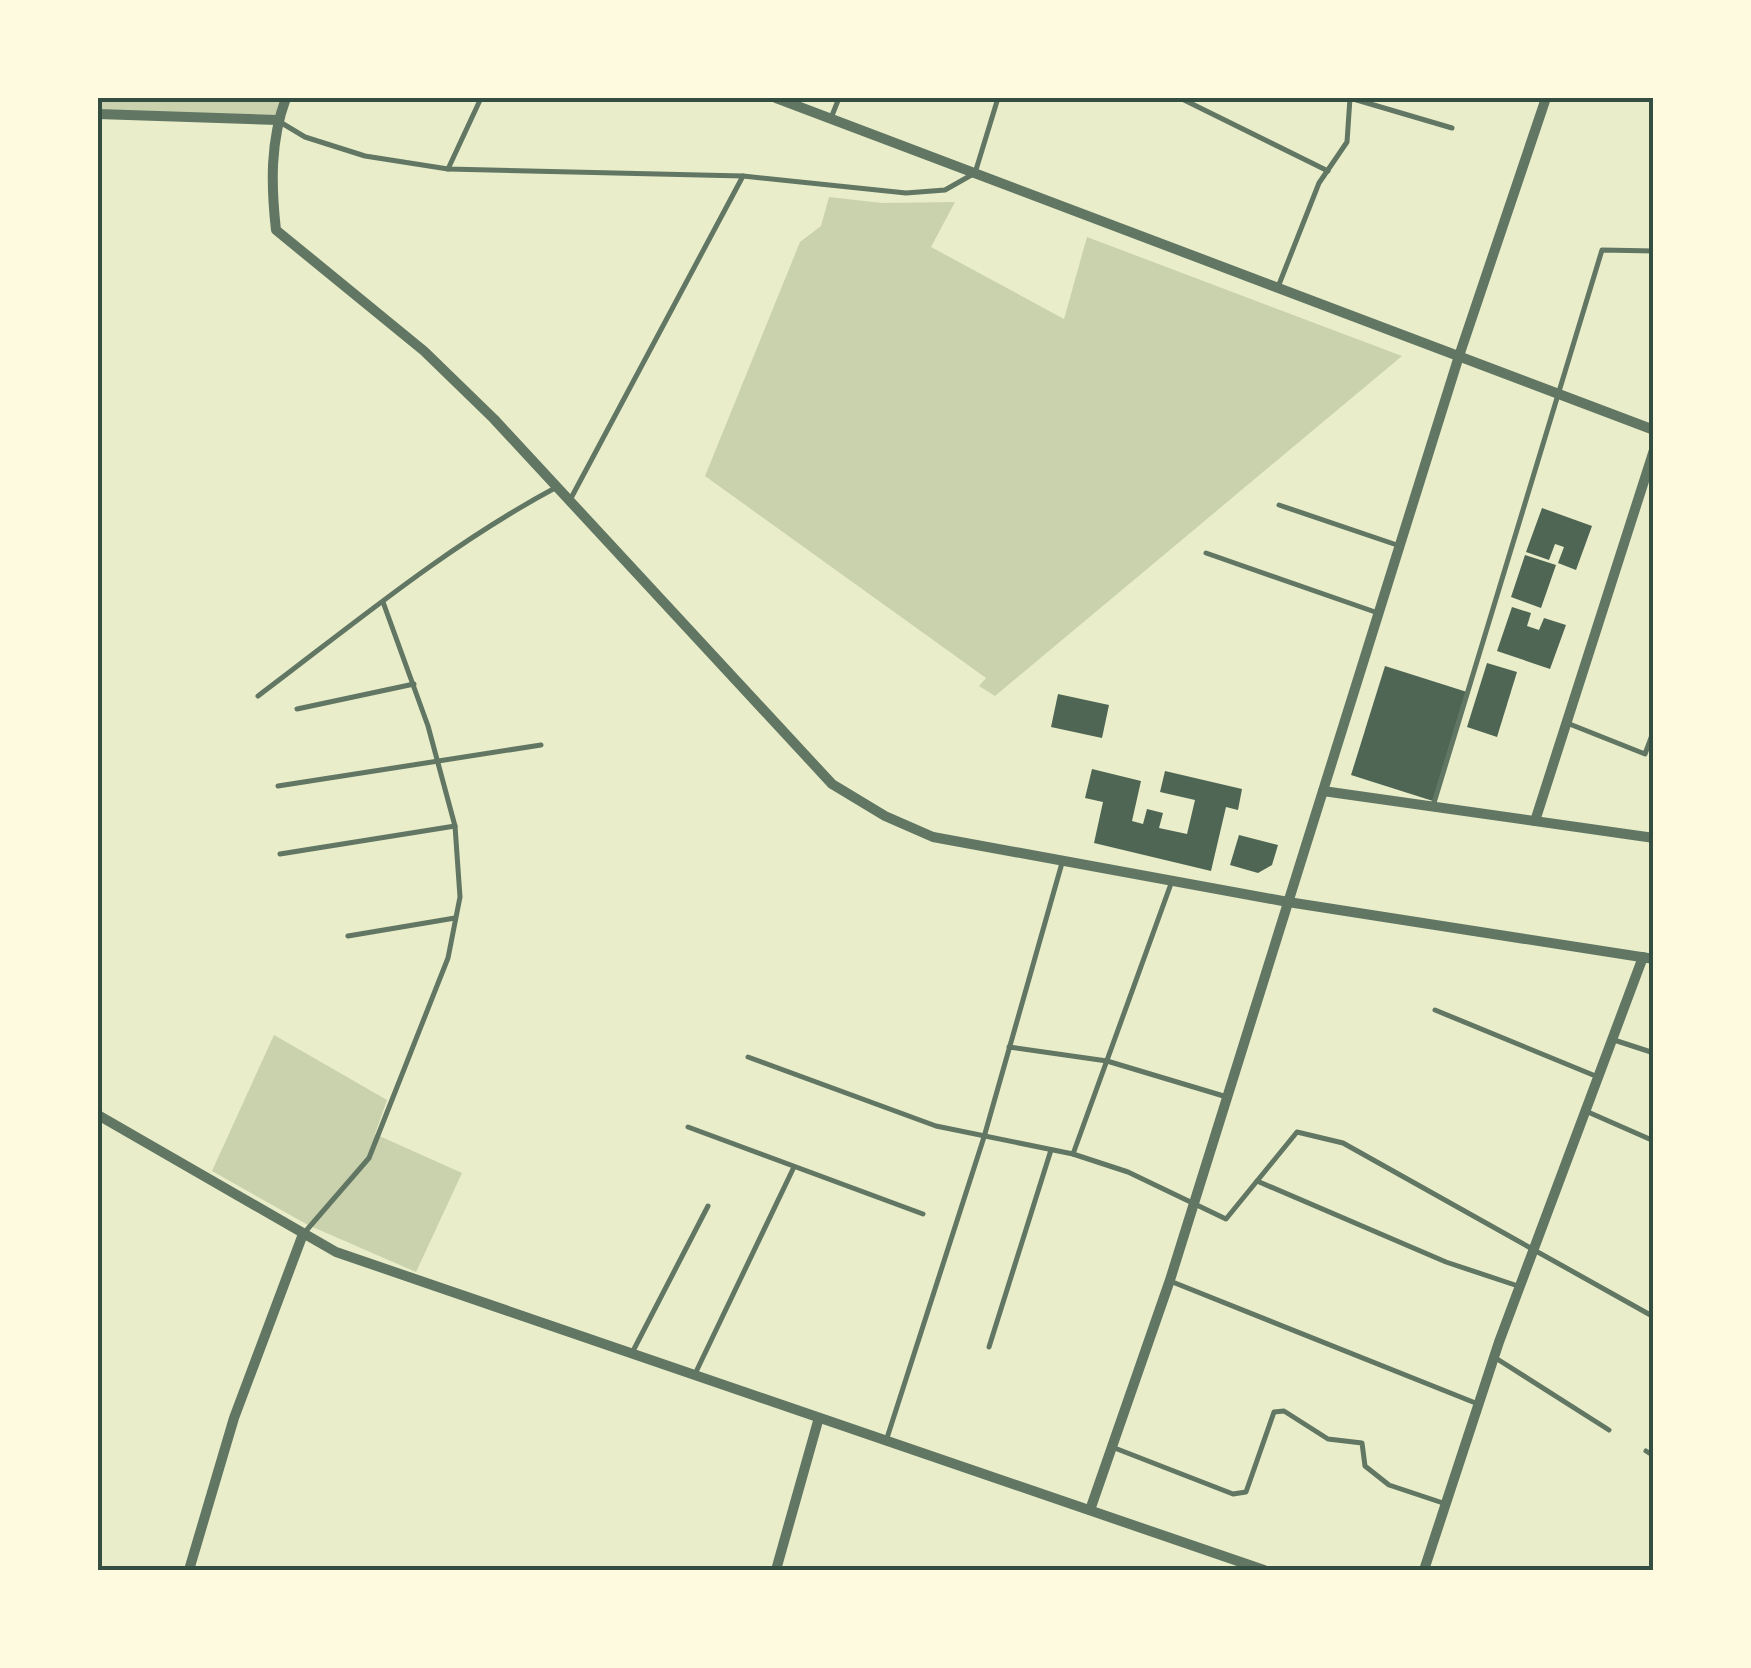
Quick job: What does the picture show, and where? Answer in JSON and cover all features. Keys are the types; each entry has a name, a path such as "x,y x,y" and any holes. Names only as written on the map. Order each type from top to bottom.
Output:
{"street":[{"path":"286,98 278,120 271,184 276,230 424,351 494,419 832,784 932,837 1288,902 1648,958 1519,1286 1424,1570"},
{"path":"776,98 1654,430"},
{"path":"1090,1510 1170,1280 1459,356 1546,98"},
{"path":"98,114 278,120"},
{"path":"1535,821 1654,450"},
{"path":"1323,792 1654,838"},
{"path":"98,1115 336,1252 886,1444 1264,1570"},
{"path":"189,1570 228,1435 303,1234"},
{"path":"776,1570 818,1420"}],"lane":[{"path":"448,169 481,98"},
{"path":"831,118 838,98"},
{"path":"278,120 306,137 365,156 448,169 743,176 906,193 945,190 975,173 998,98"},
{"path":"1180,98 1328,171"},
{"path":"1278,287 1328,171 1347,142 1350,98 1452,128"},
{"path":"568,502 743,176"},
{"path":"1433,806 1602,250 1654,251"},
{"path":"258,696 490,523 554,488"},
{"path":"1279,506 1400,546"},
{"path":"1206,553 1379,613"},
{"path":"303,1234 369,1158 448,958 460,897 455,826 414,684 383,602"},
{"path":"297,710 414,684"},
{"path":"1567,723 1646,754 1654,730"},
{"path":"278,786 542,745"},
{"path":"280,854 455,826"},
{"path":"886,1444 984,1137 1063,860"},
{"path":"1073,1154 1172,880"},
{"path":"348,936 455,918"},
{"path":"1435,1010 1601,1078"},
{"path":"1614,1040 1654,1053"},
{"path":"1009,1047 1106,1061 1227,1097"},
{"path":"748,1057 846,1096 984,1137 1073,1154 1128,1172 1226,1219 1297,1132 1343,1144 1654,1318"},
{"path":"1586,1112 1654,1142"},
{"path":"688,1127 922,1214"},
{"path":"989,1347 1050,1150"},
{"path":"694,1376 793,1169"},
{"path":"1257,1181 1446,1262 1519,1286"},
{"path":"632,1354 708,1206"},
{"path":"1170,1280 1478,1404"},
{"path":"1494,1357 1609,1430"},
{"path":"1110,1446 1232,1494 1246,1492 1274,1412 1284,1411 1328,1439 1362,1443 1365,1466 1389,1485 1446,1504"},
{"path":"1646,1451 1654,1456"}],"green space":[{"path":"98,98 286,98 278,120 98,114"},
{"path":"829,197 882,203 955,202 931,247 1064,319 1087,237 1402,356 995,696 979,686 986,678 705,476 800,242 821,226"},
{"path":"274,1035 387,1100 375,1134 462,1173 416,1272 308,1225 212,1171"}],"building":[{"path":"1542,508 1592,526 1576,570 1558,563 1564,547 1555,544 1549,560 1526,552"},
{"path":"1525,555 1556,565 1541,608 1511,597"},
{"path":"1512,607 1531,613 1527,626 1539,630 1544,618 1566,625 1550,669 1497,651"},
{"path":"1487,663 1517,672 1497,737 1467,727"},
{"path":"1385,666 1467,692 1433,801 1351,775"},
{"path":"1058,694 1109,705 1102,738 1051,727"},
{"path":"1092,769 1141,781 1132,821 1143,824 1147,809 1163,813 1159,828 1187,834 1195,800 1160,792 1165,771 1242,789 1238,810 1226,807 1211,871 1094,843 1103,802 1085,798"},
{"path":"1239,835 1278,845 1272,865 1258,873 1230,865"}]}
